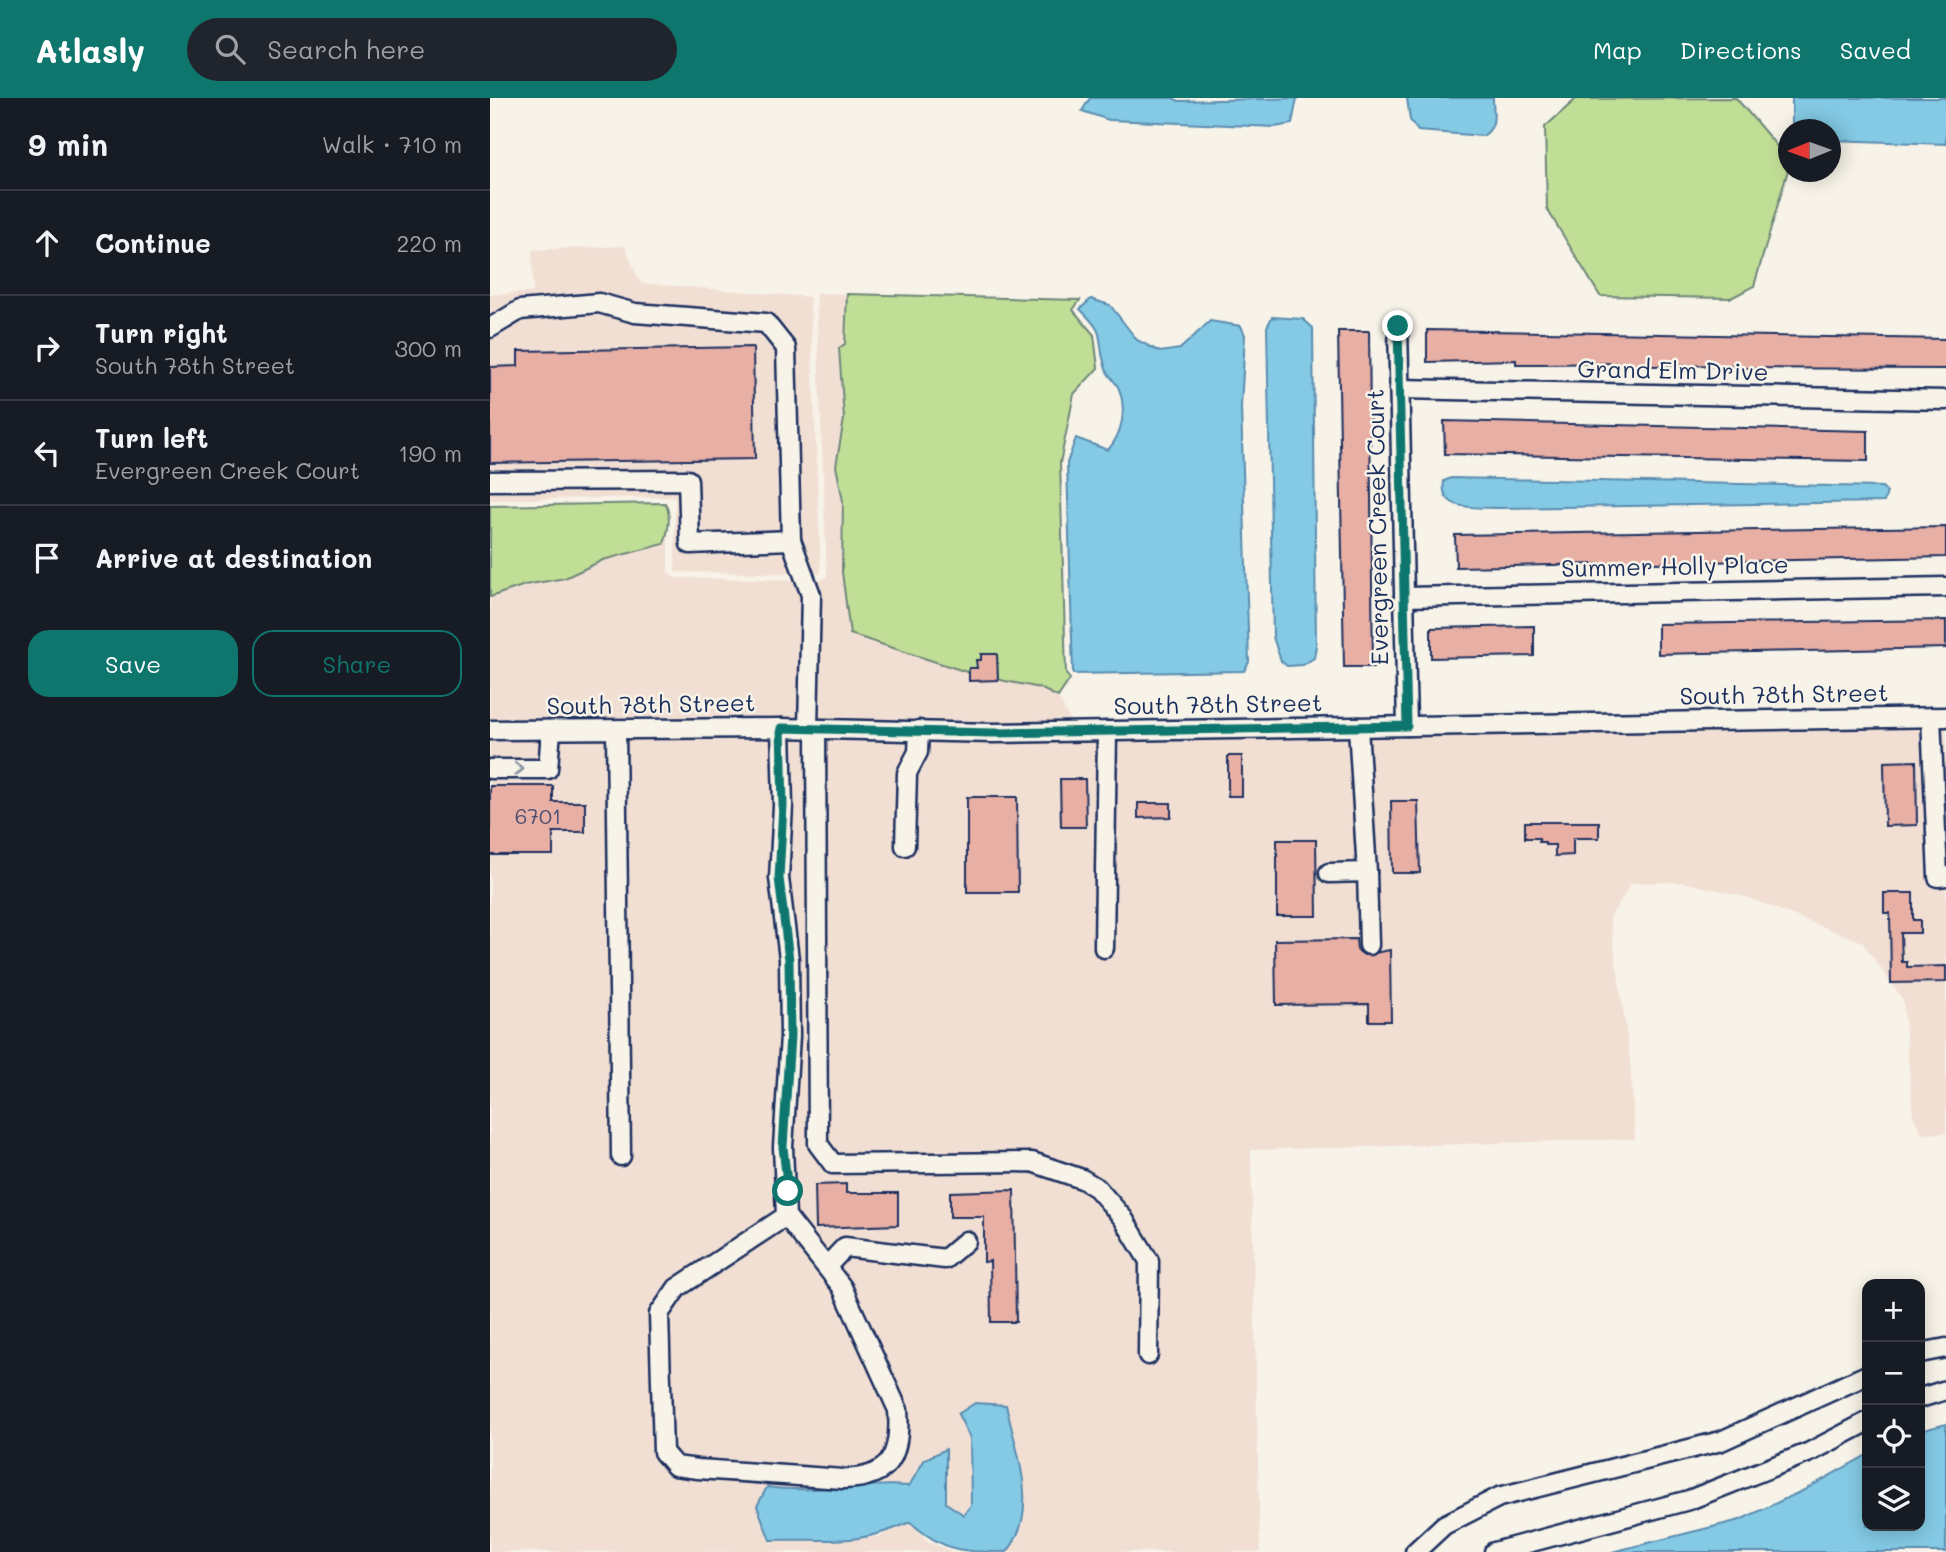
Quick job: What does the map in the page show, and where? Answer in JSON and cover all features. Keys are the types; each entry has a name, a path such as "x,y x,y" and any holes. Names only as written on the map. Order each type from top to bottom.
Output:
{"street":[{"path":"490,328 520,310 599,303 635,313 766,323 786,348 791,540 811,595 818,1144 833,1164 1032,1162 1082,1179 1097,1188 1123,1218 1149,1261 1148,1355"},
{"name":"Evergreen Creek Court","path":"1398,326 1407,726"},
{"name":"Grand Elm Drive","path":"1399,389 1946,400"},
{"path":"490,481 688,480 690,544 791,540"},
{"name":"Summer Holly Place","path":"1404,597 1946,587"},
{"path":"1938,717 1938,877 1946,876"},
{"name":"South 78th Street","path":"490,730 781,728 1107,731 1938,717"},
{"path":"1358,727 1369,945"},
{"path":"781,728 783,806 779,878 789,960 790,1036 783,1147 786,1216 828,1265 842,1287 898,1410 900,1428 895,1451 880,1474 863,1479 843,1479 675,1466 663,1452 659,1314 677,1288 786,1216"},
{"path":"490,769 548,769 551,730"},
{"path":"616,730 621,1156"},
{"path":"905,846 907,773 918,752 919,730"},
{"path":"1104,948 1107,731"},
{"path":"1329,873 1367,872"},
{"path":"828,1265 845,1247 944,1259 966,1241"},
{"path":"1925,1352 1946,1348"},
{"path":"1415,1552 1444,1525 1499,1497 1721,1441 1862,1377"},
{"path":"1925,1396 1946,1390"},
{"path":"1494,1552 1689,1500 1810,1452 1862,1426"}],"shaded area":[{"path":"625,246 640,283 810,297 821,574 675,572 675,497 490,500 490,295 533,292 532,250"},
{"path":"816,293 847,294 845,344 839,348 844,419 836,466 843,501 842,572 850,634 975,675 1040,688 1058,697 1072,724 490,724 490,597 493,595 525,585 565,578 603,560 664,544 668,533 668,572 675,578 821,580 827,577"},
{"path":"1946,724 1946,1133 1922,1134 1913,1116 1903,1000 1862,942 1743,896 1682,882 1631,883 1610,918 1630,1058 1635,1139 1251,1150 1260,1552 1007,1552 1020,1536 1025,1489 1013,1438 958,1414 970,1438 971,1505 964,1515 946,1503 945,1449 925,1459 909,1486 879,1484 792,1491 767,1487 771,1540 878,1537 910,1522 929,1542 954,1552 490,1552 490,738"}],"green space":[{"path":"1736,98 1778,147 1778,182 1784,182 1754,286 1731,298 1600,296 1547,209 1545,127 1576,99"},
{"path":"847,294 1080,300 1073,310 1094,335 1098,368 1074,394 1060,463 1066,674 1070,679 1058,697 1040,688 976,675 850,634 842,572 843,501 836,466 844,419 839,348 845,344"},
{"path":"665,503 669,518 664,544 603,560 565,578 525,585 490,597 490,506"}],"water":[{"path":"1090,98 1173,98 1179,101 1297,98 1292,124 1275,127 1109,120 1082,111"},
{"path":"1407,98 1493,98 1493,124 1483,136 1418,131 1410,120"},
{"path":"1792,98 1946,98 1946,144 1841,140 1841,119 1792,119"},
{"path":"1091,299 1110,305 1137,340 1160,352 1180,349 1210,321 1241,326 1245,335 1241,407 1249,662 1244,671 1073,674 1067,463 1076,438 1108,450 1120,429 1123,414 1119,389 1106,370 1098,331 1080,309"},
{"path":"1272,317 1303,319 1313,328 1316,646 1314,658 1303,665 1287,666 1281,661 1273,637 1267,327"},
{"path":"1451,478 1882,487 1887,492 1884,502 1480,508 1461,506 1447,498 1444,481"},
{"path":"975,1403 1006,1405 1020,1461 1023,1518 1017,1536 1007,1552 978,1552 944,1545 910,1522 891,1530 857,1538 770,1540 757,1506 767,1487 802,1489 909,1486 925,1459 946,1449 946,1503 964,1515 971,1505 970,1438 958,1414"},
{"path":"1946,1424 1946,1552 1612,1552 1740,1520 1802,1491 1862,1458 1862,1531 1925,1531 1925,1430"}],"building":[{"path":"1427,330 1946,339 1946,369 1628,366 1628,363 1516,364 1516,360 1427,362"},
{"path":"1338,331 1369,331 1373,667 1344,667"},
{"path":"753,347 755,459 490,463 490,367 518,366 518,351"},
{"path":"1444,421 1868,431 1868,461 1445,454"},
{"path":"1946,527 1946,557 1456,567 1455,535"},
{"path":"1946,620 1946,648 1658,654 1658,624"},
{"path":"1534,626 1534,656 1431,658 1431,628"},
{"path":"981,654 997,654 998,680 969,681 969,668 977,668 976,660 981,660"},
{"path":"1228,756 1242,756 1242,796 1228,796"},
{"path":"1916,761 1917,825 1885,826 1884,762"},
{"path":"1060,779 1085,779 1086,827 1061,827"},
{"path":"490,786 553,786 553,802 585,802 585,832 553,832 553,855 490,855"},
{"path":"967,797 1017,797 1018,892 967,892"},
{"path":"1391,801 1418,801 1420,873 1392,873"},
{"path":"1138,803 1171,803 1171,817 1138,818"},
{"path":"1525,822 1599,822 1599,838 1573,838 1573,855 1555,856 1555,845 1545,845 1545,842 1539,842 1539,838 1525,838"},
{"path":"1277,840 1316,840 1317,916 1277,916"},
{"path":"1884,893 1913,893 1913,920 1920,920 1920,933 1901,933 1902,962 1907,962 1907,967 1946,966 1946,982 1891,983 1890,913 1884,913"},
{"path":"1356,939 1357,950 1364,955 1390,950 1391,1021 1369,1021 1369,1004 1276,1005 1275,940"},
{"path":"846,1184 846,1193 898,1193 898,1225 816,1228 815,1185"},
{"path":"1014,1190 1016,1322 991,1322 990,1261 984,1262 984,1217 950,1217 950,1192"}],"route":[{"path":"788,1191 783,1147 790,1036 789,960 779,878 783,806 781,728 993,733 1407,726 1398,326"}]}
